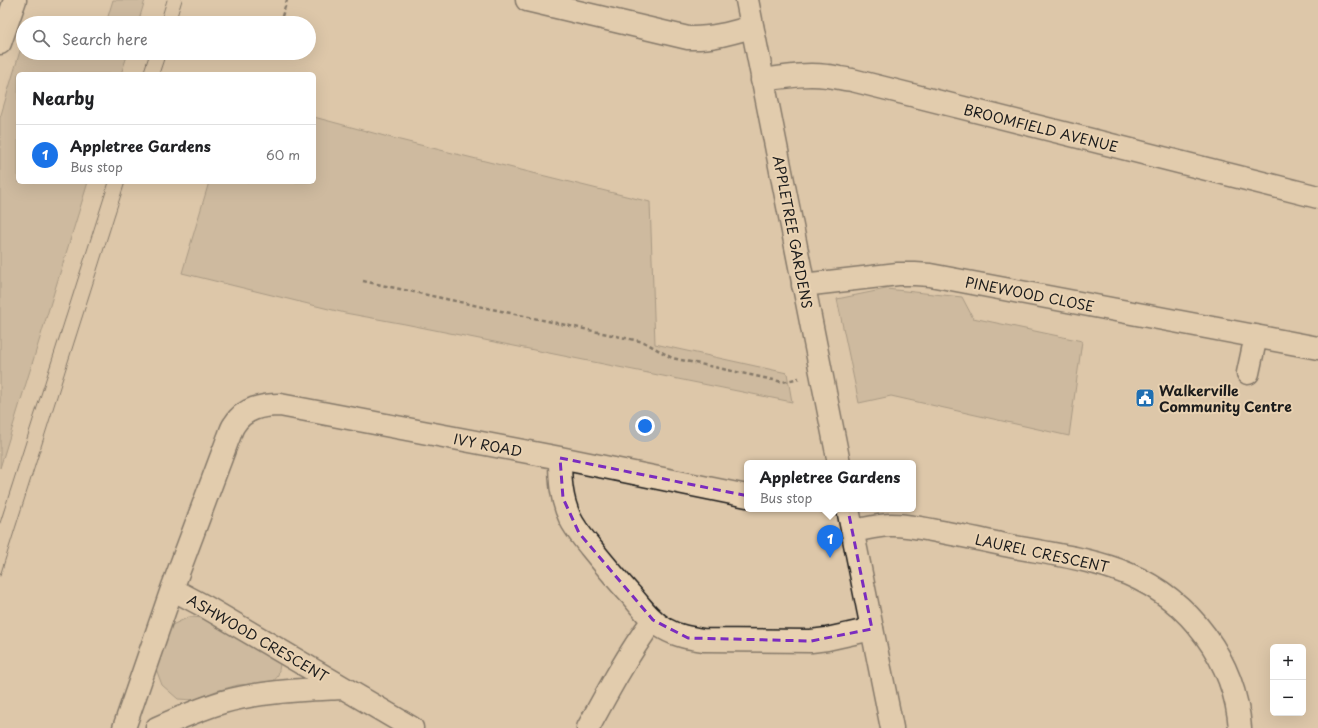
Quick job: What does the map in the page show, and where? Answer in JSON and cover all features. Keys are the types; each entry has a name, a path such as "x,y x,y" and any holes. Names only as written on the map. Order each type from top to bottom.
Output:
{"street":[{"path":"0,43 15,0"},
{"path":"527,0 688,38 714,36 752,27"},
{"name":"APPLETREE GARDENS","path":"747,0 838,460"},
{"name":"BROOMFIELD AVENUE","path":"762,80 807,75 852,80 1318,197"},
{"name":"PINEWOOD CLOSE","path":"803,285 898,274 930,275 1318,348"},
{"path":"1248,373 1256,336"},
{"name":"IVY ROAD","path":"172,589 234,424 244,414 254,408 266,405 280,405 560,458 744,495"},
{"path":"560,458 560,477 563,498 570,518 579,533 607,568 654,620 665,629 688,638 703,640 811,641 872,629"},
{"path":"849,512 892,728"},
{"name":"LAUREL CRESCENT","path":"852,531 890,525 922,528 1091,562 1129,574 1148,584 1177,604 1204,634 1215,649 1231,684 1236,702 1240,728"},
{"path":"124,728 172,589"},
{"name":"ASHWOOD CRESCENT","path":"172,589 206,607 412,728"},
{"path":"588,728 621,667 637,642 654,620"},
{"name":"ASHWOOD CRESCENT","path":"157,728 190,713 224,702 262,694 296,690 342,688"}],"path":[{"path":"282,16 287,0"},
{"path":"363,281 644,342 672,358 782,382 820,373"}],"highlighted area":[{"path":"560,458 788,504 814,503 845,495 872,629 811,641 688,638 653,620 579,533 563,498"}],"shaded area":[{"path":"113,0 145,0 140,16 108,16"},
{"path":"17,60 126,60 122,72 16,72 16,184 87,184 0,468 0,118"},
{"path":"316,118 392,138 650,202 655,344 787,373 792,402 345,313 182,273 208,184 316,184"},
{"path":"886,289 962,297 973,318 1082,341 1069,436 891,396 859,403 837,299"},
{"path":"189,617 206,618 280,664 278,676 272,683 238,685 216,691 194,700 178,699 162,685 156,669 170,626"}],"tram line":[{"path":"162,16 167,0"},
{"path":"177,16 182,0"},
{"path":"144,72 148,60"},
{"path":"160,72 164,60"},
{"path":"0,523 108,184"},
{"path":"0,576 124,184"}],"place":[{"name":"Walkerville Community Centre","path":"1145,398"},
{"name":"Appletree Gardens","path":"830,558"}]}
